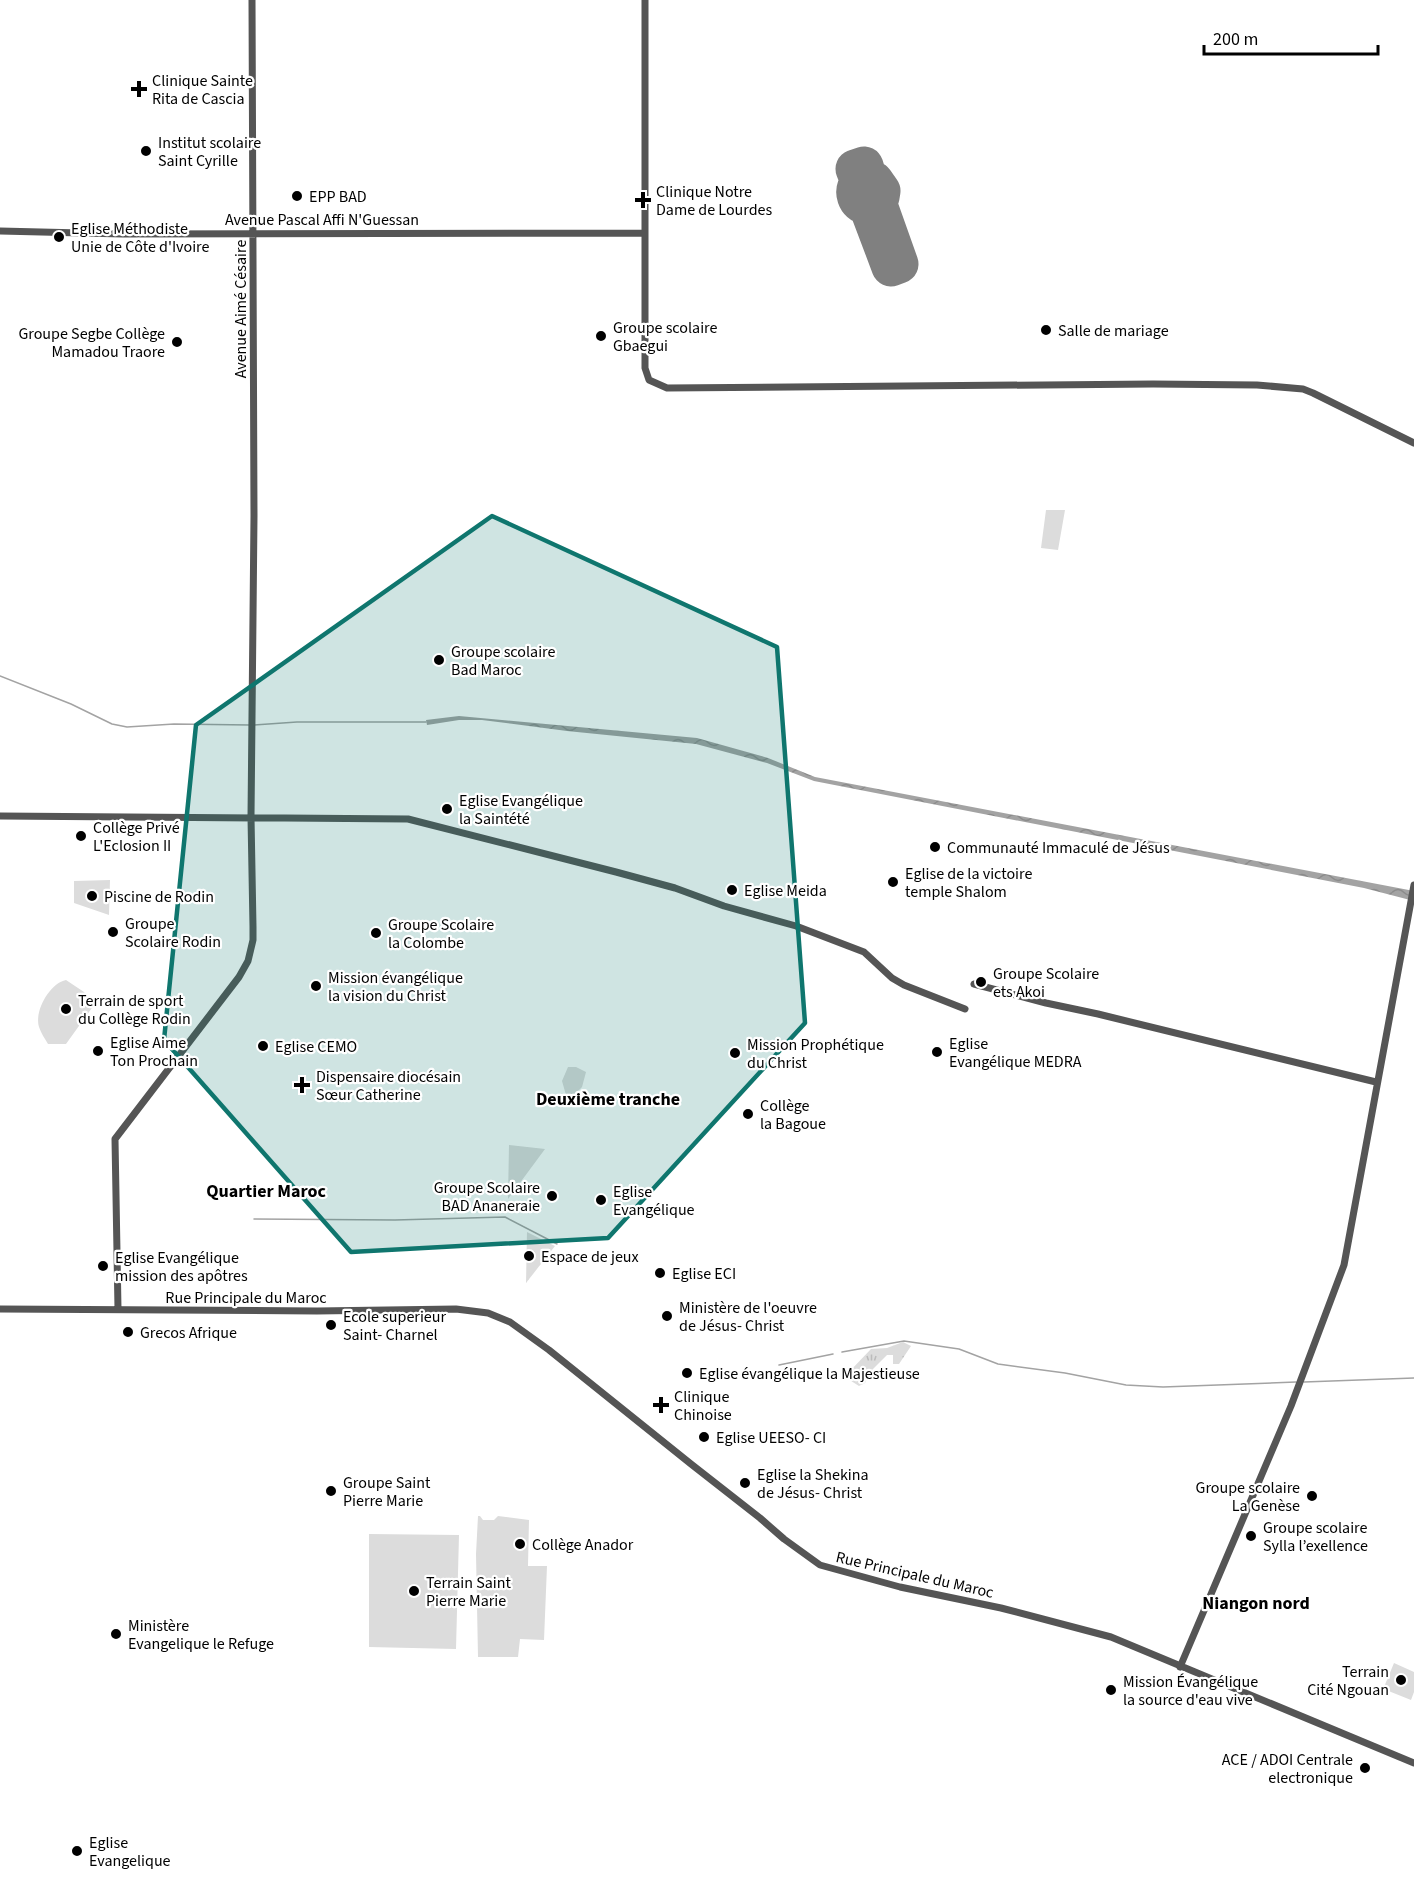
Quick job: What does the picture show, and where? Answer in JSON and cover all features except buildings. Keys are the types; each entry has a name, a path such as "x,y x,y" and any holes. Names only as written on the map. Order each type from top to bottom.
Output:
{"street":[{"name":"Avenue Aimé Césaire","path":"118,1309 115,1138 239,977 248,961 253,940 251,817 254,516 252,0"},
{"path":"645,0 645,368 649,380 667,388 1129,383 1268,386 1303,389 1414,443"},
{"name":"Avenue Pascal Affi N'Guessan","path":"0,231 123,234 644,233"},
{"path":"0,816 408,819 616,872 829,937 864,952 892,978 904,985 965,1009"},
{"path":"1180,1667 1297,1392 1344,1265 1376,1082 1414,887"},
{"path":"974,984 1046,1004 1098,1014 1376,1082"},
{"name":"Rue Principale du Maroc","path":"0,1310 456,1309 488,1313 510,1322 549,1350 784,1539 820,1565 912,1590 1001,1608 1111,1637 1414,1763"}],"highlighted area":[{"path":"492,516 777,647 805,1023 608,1238 351,1252 164,1040 196,725"}],"green space":[{"path":"1046,510 1065,510 1058,550 1041,548"},
{"name":"Piscine de Rodin","path":"110,880 109,915 74,903 74,881"},
{"name":"Terrain de sport du Collège Rodin","path":"66,980 84,992 94,1005 66,1044 48,1044 39,1027 39,1013 49,992 54,986"},
{"path":"568,1067 576,1067 586,1072 582,1087 571,1098 566,1095 562,1081"},
{"path":"509,1145 545,1149 508,1199"},
{"path":"527,1232 555,1246 526,1283"},
{"path":"903,1342 911,1346 899,1364 893,1364 893,1355 887,1355 871,1371 865,1383 859,1386 848,1379 849,1372 871,1349 887,1348"},
{"path":"478,1516 483,1520 494,1520 498,1516 529,1520 528,1566 547,1566 544,1640 520,1639 518,1657 478,1657 476,1554"},
{"name":"Terrain Saint Pierre Marie","path":"369,1534 459,1535 456,1649 369,1647"},
{"name":"Terrain Cité Ngouan","path":"1394,1663 1414,1672 1414,1692 1411,1700 1386,1690 1384,1687"}],"water":[{"path":"459,716 697,738 768,758 815,777 1414,891 1414,901 1364,888 814,781 767,763 696,744 482,720 459,720 427,725 426,720"}],"waterway":[{"path":"0,676 71,704 112,724 127,727 174,724 250,725"},
{"path":"254,725 297,722 426,722"},
{"path":"254,1219 395,1220 505,1217 557,1244"},
{"path":"842,1352 904,1341 959,1349 998,1364 1065,1373 1126,1385 1163,1387 1296,1382"},
{"path":"779,1365 833,1354"},
{"path":"1304,1382 1414,1378"}],"runway":[{"path":"864,166 868,179 874,181 881,191 877,202 899,264 891,267 868,206 856,197 856,190 860,182 855,169 864,166"}],"place":[{"name":"Clinique Sainte Rita de Cascia","path":"139,89"},
{"name":"Institut scolaire Saint Cyrille","path":"146,151"},
{"name":"EPP BAD","path":"297,196"},
{"name":"Clinique Notre Dame de Lourdes","path":"643,200"},
{"name":"Eglise Méthodiste Unie de Côte d'Ivoire","path":"59,237"},
{"name":"Salle de mariage","path":"1046,330"},
{"name":"Groupe scolaire Gbaegui","path":"601,336"},
{"name":"Groupe Segbe Collège Mamadou Traore","path":"177,342"},
{"name":"Groupe scolaire Bad Maroc","path":"439,660"},
{"name":"Eglise Evangélique la Saintété","path":"447,809"},
{"name":"Collège Privé L'Eclosion II","path":"81,836"},
{"name":"Communauté Immaculé de Jésus","path":"935,847"},
{"name":"Eglise de la victoire temple Shalom","path":"893,882"},
{"name":"Eglise Meida","path":"732,890"},
{"name":"Piscine de Rodin","path":"92,896"},
{"name":"Groupe Scolaire Rodin","path":"113,932"},
{"name":"Groupe Scolaire la Colombe","path":"376,933"},
{"name":"Groupe Scolaire ets Akoi","path":"981,982"},
{"name":"Mission évangélique la vision du Christ","path":"316,986"},
{"name":"Terrain de sport du Collège Rodin","path":"66,1009"},
{"name":"Eglise CEMO","path":"263,1046"},
{"name":"Eglise Aime Ton Prochain","path":"98,1051"},
{"name":"Eglise Evangélique MEDRA","path":"937,1052"},
{"name":"Mission Prophétique du Christ","path":"735,1053"},
{"name":"Dispensaire diocésain Sœur Catherine","path":"302,1085"},
{"name":"Collège la Bagoue","path":"748,1114"},
{"name":"Groupe Scolaire BAD Ananeraie","path":"552,1196"},
{"name":"Eglise Evangélique","path":"601,1200"},
{"name":"Espace de jeux","path":"529,1256"},
{"name":"Eglise Evangélique mission des apôtres","path":"103,1266"},
{"name":"Eglise ECI","path":"660,1273"},
{"name":"Ministère de l'oeuvre de Jésus- Christ","path":"667,1316"},
{"name":"Ecole superieur Saint- Charnel","path":"331,1325"},
{"name":"Grecos Afrique","path":"128,1332"},
{"name":"Eglise évangélique la Majestieuse","path":"687,1373"},
{"name":"Clinique Chinoise","path":"661,1405"},
{"name":"Eglise UEESO- CI","path":"704,1437"},
{"name":"Eglise la Shekina de Jésus- Christ","path":"745,1483"},
{"name":"Groupe Saint Pierre Marie","path":"331,1491"},
{"name":"Groupe scolaire La Genèse","path":"1312,1496"},
{"name":"Groupe scolaire Sylla l’exellence","path":"1251,1536"},
{"name":"Collège Anador","path":"520,1544"},
{"name":"Terrain Saint Pierre Marie","path":"414,1591"},
{"name":"Ministère Evangelique le Refuge","path":"116,1634"},
{"name":"Terrain Cité Ngouan","path":"1401,1680"},
{"name":"Mission Évangélique la source d'eau vive","path":"1111,1690"},
{"name":"ACE / ADOI Centrale electronique","path":"1365,1768"},
{"name":"Eglise Evangelique","path":"77,1851"}],"district":[{"name":"Deuxième tranche","path":"608,1099"},
{"name":"Quartier Maroc","path":"266,1191"},
{"name":"Niangon nord","path":"1256,1603"}]}
